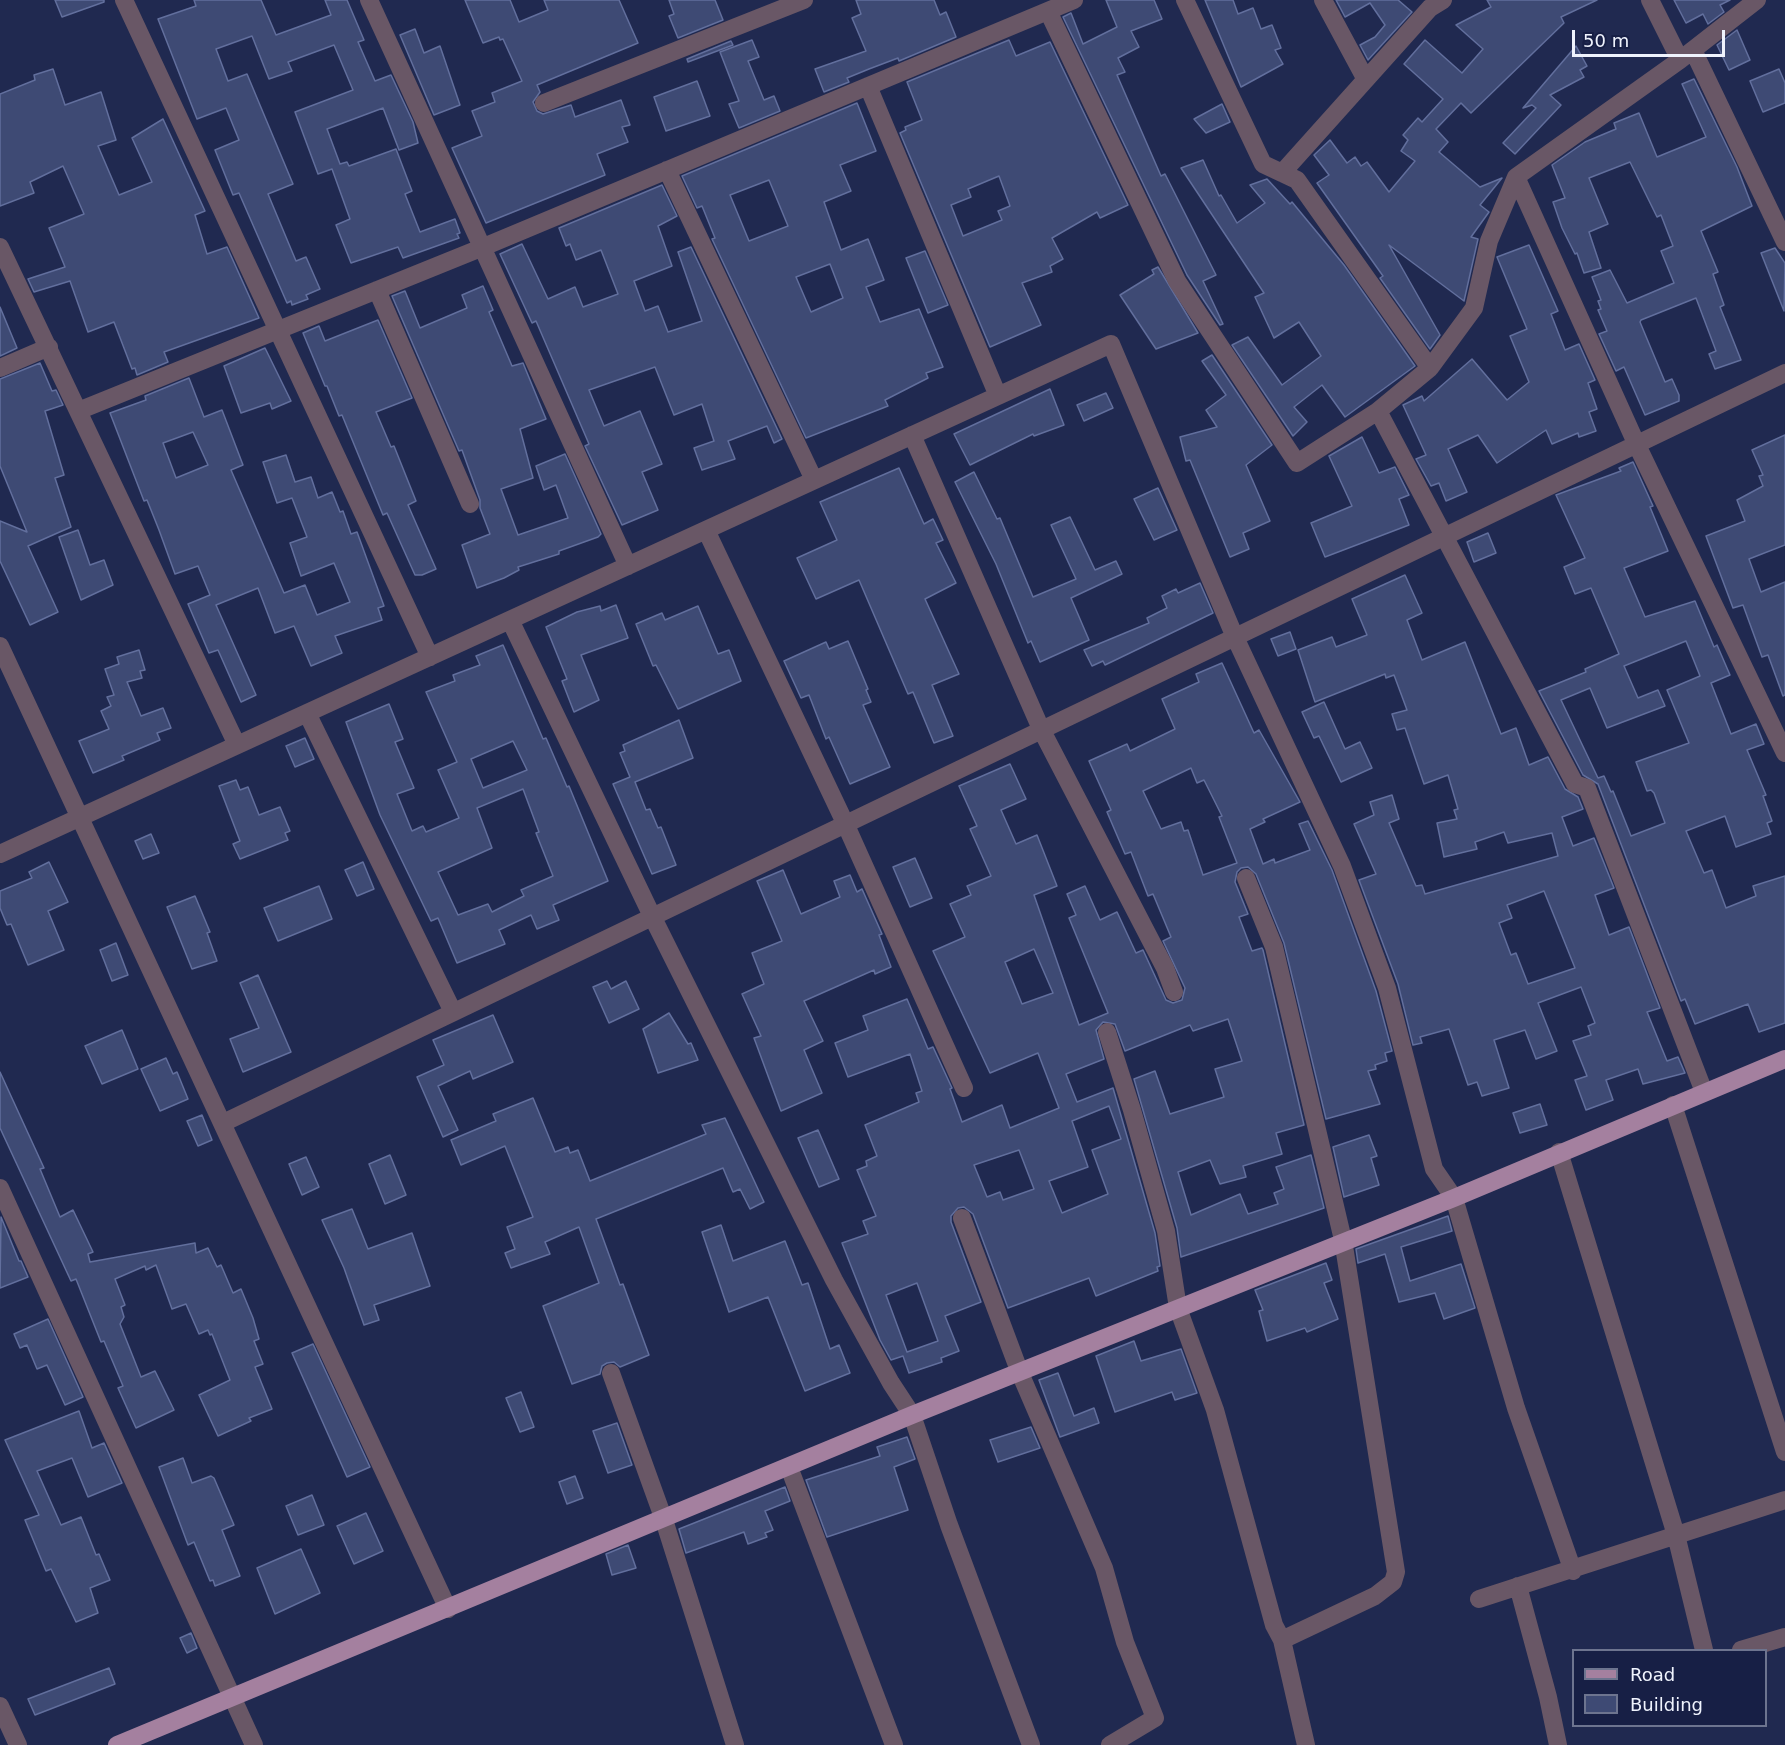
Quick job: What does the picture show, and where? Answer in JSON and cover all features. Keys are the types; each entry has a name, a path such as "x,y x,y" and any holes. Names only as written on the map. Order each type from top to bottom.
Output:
{"main road":[{"path":"117,1745 664,1520 912,1415 1343,1240 1454,1198 1785,1059"}],"street":[{"path":"124,0 430,657"},
{"path":"369,0 628,566"},
{"path":"544,103 804,0"},
{"path":"78,411 277,328 481,248 1074,0"},
{"path":"1185,0 1263,164 1297,180 1430,368"},
{"path":"1323,0 1365,78"},
{"path":"1282,173 1365,78 1380,67 1430,8 1443,0"},
{"path":"1650,0 1686,55 1785,242"},
{"path":"1048,11 1177,282 1297,464 1378,411 1430,368 1474,308 1489,241 1516,177 1686,55 1757,0"},
{"path":"868,86 998,396"},
{"path":"667,170 814,480"},
{"path":"1516,177 1636,442 1785,753"},
{"path":"0,247 237,746"},
{"path":"376,290 470,504"},
{"path":"0,854 1111,344 1234,635 1342,866 1388,988 1434,1168 1454,1198 1516,1408 1573,1571"},
{"path":"0,368 49,347"},
{"path":"223,1123 1444,534 1785,373"},
{"path":"1378,411 1575,784 1587,788 1704,1092"},
{"path":"912,435 1041,729 1165,968 1174,992"},
{"path":"706,530 845,823 964,1088"},
{"path":"510,620 652,916 834,1280 891,1383 912,1415 949,1525 1031,1745"},
{"path":"0,646 448,1609"},
{"path":"307,713 453,1012"},
{"path":"1246,878 1274,947 1343,1240 1396,1572 1393,1582 1375,1596 1282,1640"},
{"path":"1107,1032 1166,1231 1179,1308 1215,1410 1274,1625 1282,1640 1306,1745"},
{"path":"1673,1105 1785,1452"},
{"path":"1559,1152 1676,1536 1704,1649"},
{"path":"0,1188 254,1745"},
{"path":"962,1218 1020,1373 1104,1568 1125,1642 1155,1718 1110,1745"},
{"path":"611,1373 664,1520 735,1745"},
{"path":"789,1467 894,1745"},
{"path":"1479,1599 1573,1571 1785,1500"},
{"path":"1518,1586 1548,1697 1558,1745"},
{"path":"1744,1649 1785,1637"},
{"path":"0,1706 18,1745"}],"building":[{"path":"55,0 104,0 104,2 62,17"},
{"path":"194,0 261,0 276,35 331,15 325,0 347,0 364,40 358,42 375,81 391,75 413,122 418,143 399,150 383,108 327,129 340,164 347,162 349,166 396,149 412,191 405,194 420,232 455,219 460,233 457,234 459,238 403,258 398,247 351,263 336,225 350,219 332,169 318,174 295,112 353,90 334,45 288,62 292,71 269,79 252,36 216,49 228,81 247,74 293,184 268,194 296,261 306,257 320,289 306,295 308,299 292,305 291,301 287,303 239,193 233,195 215,150 239,140 226,108 197,119 158,19 196,6"},
{"path":"465,0 510,0 519,22 548,10 544,0 619,0 638,43 537,85 540,92 533,102 537,111 543,114 571,105 575,117 621,100 630,125 622,127 628,142 597,154 605,175 486,223 452,148 482,136 472,111 495,102 492,93 522,81 503,39 500,40 499,37 483,43"},
{"path":"669,0 715,0 723,20 678,38 669,16 674,14"},
{"path":"856,0 934,0 940,15 946,12 956,37 899,61 898,58 847,78 849,82 824,92 815,69 866,51 852,18 861,14"},
{"path":"1106,0 1154,0 1162,19 1131,31 1139,47 1118,58 1125,72 1117,75 1161,176 1165,174 1216,275 1203,281 1223,324 1220,325 1187,275 1063,17 1071,13 1083,44 1117,27"},
{"path":"1205,0 1233,0 1238,14 1253,8 1261,29 1272,25 1281,48 1275,50 1283,64 1241,87"},
{"path":"1336,0 1398,0 1412,12 1368,60 1360,45 1375,37 1385,25 1370,3 1345,17"},
{"path":"1487,0 1597,0 1561,17 1564,23 1471,113 1461,103 1436,129 1448,142 1439,152 1480,187 1502,178 1480,205 1489,212 1471,237 1478,239 1464,301 1389,245 1440,335 1430,349 1380,278 1383,276 1317,183 1329,175 1314,155 1330,140 1347,163 1355,157 1361,166 1367,162 1389,192 1415,161 1401,151 1408,140 1403,135 1418,118 1422,122 1443,99 1404,64 1425,40 1462,73 1483,49 1456,25 1491,7"},
{"path":"1674,0 1730,0 1720,5 1724,12 1708,24 1703,14 1686,23"},
{"path":"415,29 424,53 440,46 460,105 434,115 400,35"},
{"path":"1737,30 1750,60 1729,70 1717,45"},
{"path":"752,40 759,57 748,61 764,100 774,96 780,111 739,128 729,104 739,101 720,52"},
{"path":"1009,40 1016,56 1050,42 1128,205 1100,218 1097,212 1052,238 1063,259 1050,266 1052,272 1022,283 1041,325 990,347 900,133 906,130 905,127 922,120 907,82","holes":["999,176 1010,206 998,211 1002,220 963,236 951,205 971,197 968,189"]},
{"path":"731,41 733,45 688,62 687,59"},
{"path":"1576,46 1587,66 1580,70 1584,77 1550,95 1561,105 1515,154 1503,143 1536,108 1532,105 1523,108"},
{"path":"53,69 65,105 101,92 116,140 98,146 119,195 152,182 132,138 163,119 205,211 195,215 207,254 227,247 259,318 164,352 168,362 137,375 135,368 132,369 114,322 88,332 70,281 34,292 28,279 65,267 49,228 84,214 63,166 30,182 34,193 0,206 0,94 35,80 34,75"},
{"path":"1779,69 1785,83 1785,103 1763,112 1750,81"},
{"path":"1694,79 1737,167 1752,206 1701,231 1718,272 1713,274 1724,305 1720,307 1741,360 1715,369 1709,354 1716,351 1696,298 1641,320 1665,382 1672,379 1679,395 1679,401 1645,415 1624,367 1616,371 1599,334 1607,331 1598,310 1601,309 1598,301 1601,300 1592,277 1610,270 1627,303 1674,283 1661,251 1673,246 1661,215 1657,217 1630,162 1589,178 1608,224 1589,232 1601,268 1584,273 1577,253 1575,254 1562,228 1553,202 1565,198 1552,165 1585,142 1616,129 1614,123 1639,113 1657,157 1706,137 1682,84"},
{"path":"697,81 710,116 666,131 654,97"},
{"path":"857,103 876,151 840,165 851,191 824,202 841,250 868,239 884,280 866,287 880,322 919,309 943,367 926,373 928,378 885,400 888,406 806,438 712,239 715,238 702,206 697,208 682,176","holes":["769,180 788,226 749,241 730,195","830,264 843,298 811,312 796,277"]},
{"path":"1222,104 1230,122 1206,133 1194,119"},
{"path":"1203,160 1219,196 1221,195 1237,223 1265,203 1250,185 1267,179 1290,204 1292,202 1344,265 1415,366 1345,417 1322,385 1294,407 1307,422 1293,436 1232,345 1248,337 1282,385 1321,356 1299,322 1274,338 1255,297 1264,293 1181,168"},
{"path":"662,185 677,216 658,226 672,266 634,281 645,311 658,306 668,332 702,321 678,252 691,247 782,439 774,443 767,426 728,441 735,459 702,470 694,448 714,441 702,404 674,415 655,367 589,390 604,426 640,411 662,464 642,472 658,510 622,525 585,446 589,444 536,321 532,323 500,254 522,244 548,299 575,287 583,307 618,294 601,250 576,260 570,244 566,246 559,228"},
{"path":"1529,245 1558,311 1551,314 1565,350 1579,344 1595,380 1588,383 1597,409 1589,412 1596,431 1579,437 1578,433 1552,444 1546,430 1497,463 1478,435 1448,449 1467,492 1446,501 1439,483 1431,486 1416,459 1426,455 1403,405 1422,396 1424,401 1472,359 1507,400 1529,382 1510,336 1527,329 1497,257"},
{"path":"1775,248 1785,263 1784,311 1761,253"},
{"path":"925,251 948,305 928,313 906,258"},
{"path":"1158,267 1198,333 1156,349 1120,295 1154,274 1152,270"},
{"path":"483,286 493,310 489,312 512,366 523,363 546,419 520,429 533,478 501,489 518,535 568,518 556,485 544,490 536,466 565,454 601,534 559,551 559,554 518,567 519,570 504,578 477,588 462,545 490,534 462,450 459,451 392,296 405,291 420,328 467,308 462,295"},
{"path":"0,307 17,348 0,356"},
{"path":"378,320 412,398 376,412 391,447 394,446 416,501 408,505 436,569 422,575 415,575 387,513 383,515 342,415 339,416 303,333 319,326 325,341"},
{"path":"265,348 291,401 272,409 270,403 241,413 224,366"},
{"path":"1212,355 1272,445 1246,465 1270,521 1243,533 1249,549 1230,557 1190,460 1186,461 1180,437 1217,427 1206,410 1226,395 1202,361"},
{"path":"40,363 52,391 56,390 63,405 45,411 64,475 55,478 71,527 28,546 58,612 30,625 0,561 0,521 27,532 0,466 0,379"},
{"path":"189,378 204,417 222,410 243,465 231,470 284,593 305,585 317,615 350,602 334,563 301,576 290,543 307,537 292,498 277,503 263,462 286,455 295,482 311,477 318,498 332,492 340,512 343,511 351,534 357,532 384,606 378,608 382,620 335,636 342,653 311,666 294,626 275,633 258,588 216,605 256,695 241,702 218,650 209,653 188,604 210,595 198,566 175,574 110,413 146,400 145,396","holes":["193,432 208,465 176,478 163,443"]},
{"path":"1050,389 1064,425 1034,436 1033,434 970,465 954,434"},
{"path":"1106,393 1113,408 1084,421 1077,405"},
{"path":"1785,435 1785,545 1749,559 1761,592 1785,582 1785,695 1783,696 1768,655 1762,657 1743,605 1733,608 1706,536 1745,521 1737,500 1763,486 1759,476 1763,475 1752,450"},
{"path":"1362,437 1379,473 1395,467 1409,495 1399,499 1409,525 1325,557 1311,523 1352,506 1329,456"},
{"path":"1633,462 1653,506 1650,507 1668,551 1624,568 1645,617 1695,601 1714,647 1717,645 1730,675 1711,683 1731,734 1756,724 1764,744 1747,750 1766,795 1763,796 1772,821 1767,823 1771,834 1736,847 1725,816 1686,831 1704,873 1712,870 1726,908 1756,896 1753,886 1785,876 1785,1023 1759,1032 1748,1004 1695,1024 1685,999 1681,1001 1598,784 1583,775 1539,691 1586,672 1585,669 1619,654 1591,588 1575,594 1564,567 1585,558 1556,495 1621,471 1619,468","holes":["1686,641 1700,676 1667,690 1689,743 1636,762 1647,791 1651,790 1654,793 1665,823 1631,836 1613,791 1611,792 1604,776 1598,778 1561,700 1590,688 1607,728 1665,706 1658,690 1638,698 1624,666"]},
{"path":"899,468 924,524 933,519 943,540 936,543 956,583 925,599 959,674 932,685 953,736 934,743 913,692 908,694 859,580 816,599 797,558 837,540 820,502"},
{"path":"974,472 997,519 1000,518 1033,597 1076,579 1051,525 1070,517 1095,570 1116,561 1122,574 1071,598 1089,640 1040,662 1031,641 1028,643 996,564 955,482"},
{"path":"1158,488 1177,530 1154,540 1134,499"},
{"path":"78,530 90,565 104,560 113,585 81,600 59,537"},
{"path":"1488,533 1496,553 1474,562 1467,542"},
{"path":"1405,575 1422,613 1407,620 1422,660 1465,642 1501,734 1516,728 1529,765 1548,757 1565,789 1578,797 1583,809 1562,817 1573,846 1594,838 1614,888 1595,895 1609,935 1629,927 1660,1008 1647,1012 1667,1061 1678,1057 1685,1073 1643,1084 1638,1069 1606,1080 1613,1100 1586,1110 1575,1080 1587,1076 1573,1041 1591,1035 1588,1026 1595,1023 1581,987 1538,1003 1557,1051 1536,1059 1525,1030 1494,1040 1509,1088 1482,1096 1477,1082 1468,1085 1449,1029 1420,1037 1422,1043 1413,1045 1398,984 1359,880 1376,874 1354,824 1374,815 1370,802 1392,795 1399,819 1389,823 1416,886 1422,885 1425,894 1558,856 1552,833 1508,843 1504,832 1475,842 1477,849 1444,857 1437,823 1457,819 1454,810 1458,809 1448,775 1424,784 1405,728 1397,730 1392,714 1407,710 1394,675 1386,678 1385,674 1315,702 1298,650 1332,637 1336,647 1367,635 1352,599","holes":["1544,891 1575,968 1528,984 1516,953 1511,955 1499,923 1512,918 1507,905"]},
{"path":"1200,583 1213,613 1105,665 1103,661 1092,666 1084,650 1149,623 1147,618 1167,608 1162,596 1176,589 1178,593"},
{"path":"616,605 628,638 581,655 599,700 574,712 562,681 567,679 546,627 577,612 600,606 601,611"},
{"path":"698,606 718,654 729,650 741,681 678,709 656,665 653,666 636,624 662,613 665,620"},
{"path":"1290,632 1296,649 1278,656 1271,639"},
{"path":"848,641 868,689 866,690 871,702 863,705 890,767 850,784 829,737 826,739 809,695 801,698 784,661 826,642 829,649"},
{"path":"503,645 543,739 546,738 567,787 569,786 608,881 553,905 559,920 537,929 531,915 499,930 505,944 457,963 438,918 431,921 380,815 346,722 389,704 403,739 395,742 414,788 397,794 412,831 423,826 426,832 459,818 438,770 457,762 426,692 455,681 453,675 480,665 476,656","holes":["513,741 527,770 483,788 471,759","523,789 539,832 536,833 553,876 521,890 524,896 492,912 488,904 458,915 438,872 492,848 477,808"]},
{"path":"139,650 145,670 140,671 142,678 127,682 141,716 163,708 171,728 157,733 160,740 122,756 124,760 93,773 79,741 109,729 101,711 111,706 107,697 114,695 105,669 119,664 117,657"},
{"path":"1222,663 1254,733 1259,730 1300,802 1263,819 1265,822 1250,829 1263,864 1274,859 1275,863 1310,850 1299,824 1308,821 1332,870 1376,991 1392,1051 1385,1053 1387,1061 1375,1065 1376,1069 1368,1071 1380,1104 1326,1119 1284,943 1256,874 1248,867 1241,868 1237,872 1235,882 1248,914 1239,917 1252,951 1262,948 1263,950 1304,1125 1276,1133 1282,1154 1243,1166 1246,1177 1220,1184 1210,1160 1178,1172 1191,1215 1240,1194 1248,1214 1278,1204 1274,1193 1284,1189 1276,1167 1311,1155 1324,1208 1181,1257 1177,1228 1134,1079 1155,1071 1170,1114 1224,1097 1215,1069 1242,1061 1228,1019 1193,1031 1190,1025 1125,1051 1115,1024 1103,1022 1096,1030 1104,1059 1066,1074 1077,1102 1113,1088 1155,1233 1160,1266 1157,1267 1158,1271 1096,1296 1089,1278 1008,1308 973,1214 964,1207 958,1208 951,1216 951,1222 981,1302 945,1316 959,1351 941,1358 942,1362 909,1373 903,1356 891,1360 880,1340 842,1243 868,1234 863,1221 876,1216 857,1170 867,1166 866,1161 877,1156 865,1125 919,1102 916,1093 922,1091 910,1054 848,1077 835,1043 868,1030 863,1016 907,999 928,1049 933,1047 952,1088 950,1089 962,1122 1002,1105 1010,1128 1059,1108 1038,1053 990,1073 933,951 965,937 950,904 971,895 967,886 991,876 970,829 977,826 959,786 1010,764 1026,799 1001,810 1016,844 1037,835 1057,886 1034,895 1079,1025 1108,1013 1069,918 1076,915 1067,894 1085,886 1100,920 1117,912 1136,953 1143,950 1166,1000 1173,1003 1182,1000 1185,988 1163,941 1171,937 1153,894 1148,896 1131,852 1125,854 1107,812 1111,810 1089,761 1127,744 1130,751 1175,729 1162,699 1199,682 1196,674","holes":["1191,768 1197,783 1204,780 1222,816 1219,817 1237,863 1203,875 1188,830 1184,831 1181,822 1161,829 1143,791","1034,949 1053,993 1022,1004 1005,962","1109,1106 1121,1139 1092,1150 1108,1194 1062,1213 1049,1181 1088,1167 1072,1121","1019,1150 1034,1189 1003,1200 1000,1192 987,1197 974,1165","917,1283 938,1341 907,1352 886,1295"]},
{"path":"1324,702 1345,749 1360,742 1372,768 1341,782 1319,736 1314,738 1302,712"},
{"path":"679,720 693,758 635,782 646,810 650,809 658,828 661,827 676,865 652,874 613,784 630,777 620,753 625,751 623,745"},
{"path":"305,738 314,759 295,767 286,746"},
{"path":"236,780 240,790 248,787 259,815 280,807 290,831 285,833 288,840 240,859 233,844 240,841 219,786"},
{"path":"151,834 159,853 143,859 135,841"},
{"path":"915,858 932,898 910,907 893,867"},
{"path":"49,862 68,902 48,911 64,950 28,965 11,924 7,925 0,908 0,891 32,878 29,872"},
{"path":"363,862 374,889 357,896 345,870"},
{"path":"783,870 801,914 840,897 834,881 850,875 857,892 862,889 882,934 879,935 891,967 875,974 874,970 804,1001 823,1041 804,1050 822,1093 781,1111 754,1038 761,1036 742,994 764,984 752,953 782,941 757,881"},
{"path":"319,886 332,919 278,941 264,908"},
{"path":"195,896 210,932 207,933 217,961 192,969 167,907"},
{"path":"116,943 128,975 112,981 100,950"},
{"path":"258,975 291,1052 243,1072 230,1039 259,1028 240,983"},
{"path":"607,981 611,989 626,981 639,1009 609,1023 593,987"},
{"path":"669,1013 688,1044 691,1043 698,1060 658,1073 643,1029"},
{"path":"493,1015 513,1062 473,1079 470,1071 438,1086 458,1130 443,1137 417,1077 444,1065 433,1040"},
{"path":"122,1030 138,1069 102,1084 85,1046"},
{"path":"166,1058 173,1074 177,1072 188,1099 160,1111 141,1069"},
{"path":"0,1072 44,1168 40,1169 60,1217 73,1210 93,1252 88,1254 90,1262 195,1243 196,1253 208,1248 217,1267 221,1265 233,1293 241,1289 253,1318 259,1339 254,1341 263,1364 255,1367 272,1409 249,1418 251,1421 218,1436 199,1395 230,1380 212,1334 210,1335 208,1330 199,1334 186,1304 172,1309 156,1265 146,1270 145,1266 115,1279 125,1305 121,1307 124,1317 120,1324 141,1377 155,1371 174,1410 136,1428 118,1388 123,1386 104,1341 101,1342 76,1279 71,1281 0,1128"},
{"path":"533,1098 555,1152 568,1147 570,1153 578,1150 590,1181 706,1134 702,1125 725,1118 764,1202 750,1209 740,1189 733,1192 723,1168 596,1219 649,1355 620,1367 614,1362 607,1363 602,1366 600,1374 572,1384 543,1306 599,1283 579,1227 545,1242 550,1254 511,1268 505,1253 515,1249 507,1227 533,1217 505,1146 461,1165 451,1140 496,1121 493,1114"},
{"path":"1540,1104 1547,1125 1520,1133 1513,1113"},
{"path":"202,1115 212,1140 198,1146 187,1121"},
{"path":"818,1130 839,1179 819,1187 798,1138"},
{"path":"1369,1135 1377,1156 1371,1158 1379,1185 1344,1197 1333,1147"},
{"path":"390,1155 406,1195 385,1204 369,1164"},
{"path":"306,1157 319,1187 302,1195 289,1164"},
{"path":"352,1209 368,1249 412,1233 430,1286 374,1305 379,1320 364,1325 344,1268 322,1220"},
{"path":"1448,1216 1452,1231 1401,1247 1410,1281 1461,1264 1475,1308 1444,1319 1435,1293 1399,1302 1385,1254 1358,1263 1356,1249"},
{"path":"1,1217 28,1277 0,1288"},
{"path":"721,1225 733,1261 785,1241 802,1285 808,1283 830,1349 839,1345 850,1373 805,1391 768,1297 729,1312 702,1232"},
{"path":"1326,1263 1332,1280 1324,1283 1338,1319 1307,1332 1305,1328 1267,1341 1259,1311 1263,1310 1255,1290"},
{"path":"48,1319 83,1397 65,1405 47,1365 37,1369 27,1345 20,1348 14,1334"},
{"path":"1134,1341 1141,1361 1181,1349 1197,1393 1175,1400 1172,1392 1115,1412 1096,1356"},
{"path":"313,1344 370,1467 347,1477 292,1353"},
{"path":"1058,1373 1074,1416 1094,1408 1099,1423 1060,1437 1039,1380"},
{"path":"521,1392 534,1427 520,1432 506,1398"},
{"path":"79,1411 92,1448 104,1443 122,1483 88,1497 72,1458 37,1471 61,1525 81,1517 96,1555 99,1554 110,1580 90,1588 98,1613 76,1622 51,1569 46,1571 25,1520 39,1515 5,1440"},
{"path":"617,1423 632,1465 608,1473 593,1431"},
{"path":"1031,1427 1040,1448 998,1462 990,1440"},
{"path":"907,1437 915,1459 894,1467 908,1510 827,1537 806,1480 880,1456 877,1447"},
{"path":"183,1458 192,1483 211,1476 214,1478 234,1525 222,1530 240,1576 215,1586 213,1580 210,1581 194,1542 188,1545 159,1467"},
{"path":"575,1476 583,1498 567,1504 559,1482"},
{"path":"785,1487 790,1501 765,1511 773,1530 765,1533 767,1537 748,1544 744,1532 686,1553 679,1529"},
{"path":"312,1495 324,1525 298,1535 286,1506"},
{"path":"366,1513 383,1551 354,1564 337,1526"},
{"path":"628,1545 636,1568 612,1575 606,1554"},
{"path":"301,1549 320,1593 275,1614 257,1568"},
{"path":"191,1633 197,1648 187,1653 180,1638"},
{"path":"109,1668 115,1684 35,1715 28,1699"}]}
